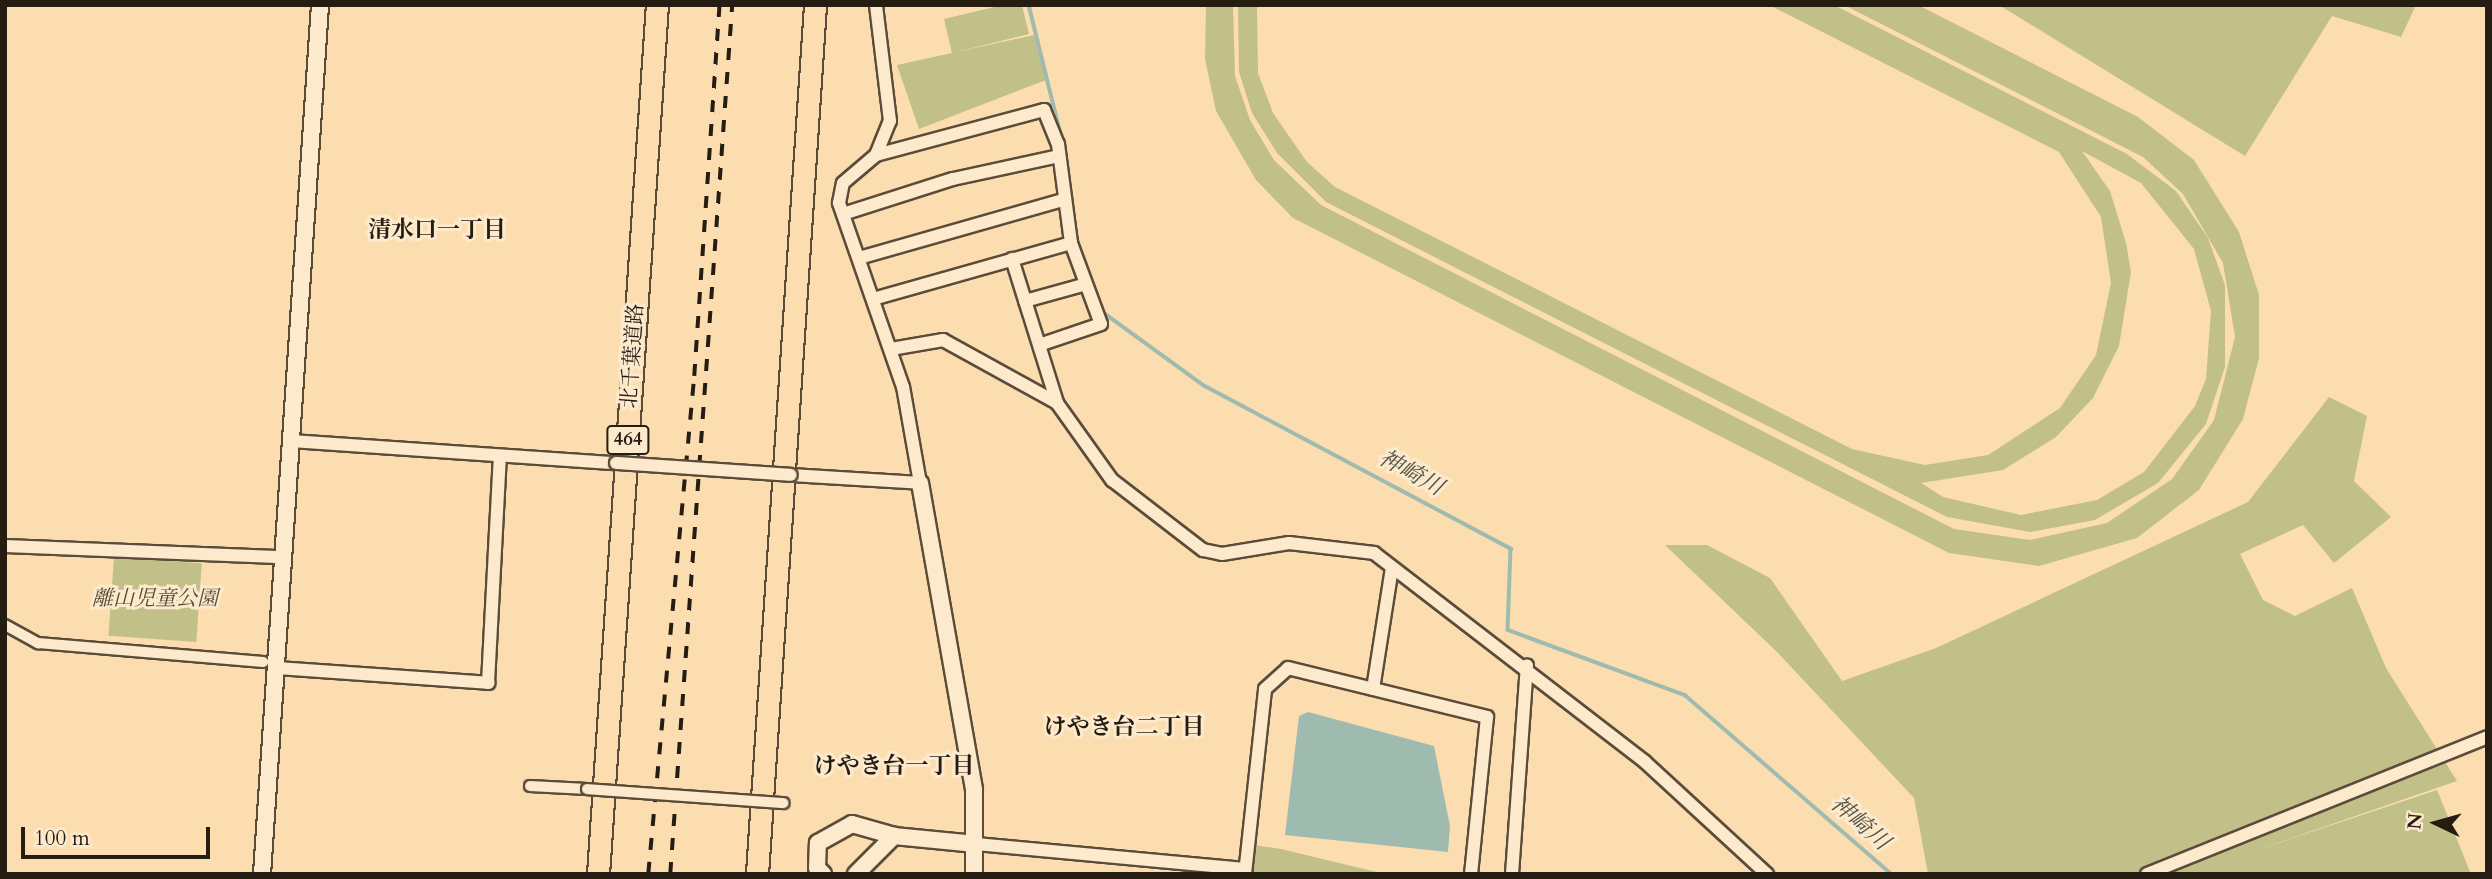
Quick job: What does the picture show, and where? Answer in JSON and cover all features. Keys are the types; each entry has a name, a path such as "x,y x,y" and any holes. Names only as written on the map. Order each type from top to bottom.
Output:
{"highway":[{"name":"北千葉道路","path":"598,874 657,5"},
{"path":"757,874 815,5"}],"street":[{"path":"262,874 269,665 283,557 320,5"},
{"path":"876,5 890,121 876,155 838,192 843,214 891,349 916,436 920,483 972,778 976,844 974,874"},
{"path":"876,155 1044,110 1059,156 1062,200 1071,243 1083,285 1101,324 1039,345"},
{"path":"843,214 953,179 1059,156"},
{"path":"859,258 1062,200"},
{"path":"873,299 1071,243"},
{"path":"1012,259 1057,403 1112,480 1203,550 1328,544 1374,554 1527,666 1726,831 1767,874"},
{"path":"1025,301 1083,285"},
{"path":"891,349 943,340 1057,403"},
{"path":"290,441 920,483"},
{"path":"5,625 38,643 488,683 500,456"},
{"path":"5,546 283,557"},
{"path":"1373,689 1392,567"},
{"path":"1512,874 1527,666"},
{"path":"823,874 817,868 818,843 829,832 852,824 894,836 1245,871 1265,688 1288,668 1487,718 1471,874"},
{"path":"2147,874 2487,737"},
{"path":"530,786 784,803"},
{"path":"856,874 894,836"}],"green space":[{"path":"1003,5 1022,5 1029,34 956,52 1034,35 1046,80 919,129 897,65 952,53 944,19"},
{"path":"1206,5 1233,5 1235,76 1250,120 1274,160 1321,205 1954,529 2030,540 2107,523 2172,479 2214,420 2235,337 2223,263 2183,194 2143,157 1844,5 1918,5 2138,117 2194,160 2239,232 2259,295 2259,358 2243,419 2199,490 2137,538 2039,566 1949,553 1293,218 1256,180 1216,111 1205,59"},
{"path":"1238,5 1257,5 1258,73 1273,113 1307,162 1335,187 1852,449 1925,465 1988,455 2060,408 2096,355 2111,283 2101,217 2059,152 1769,5 1834,5 2127,154 2176,191 2208,238 2225,285 2225,367 2206,424 2158,483 2095,520 2030,532 1947,517 1326,202 1277,153 1252,113 1239,72","holes":["2082,151 2141,183 2194,249 2211,311 2206,379 2195,406 2144,472 2097,500 2021,515 1943,497 1921,483 2003,470 2056,437 2093,398 2119,346 2131,272 2126,243 2110,191"]},
{"path":"1999,5 2416,5 2401,37 2332,16 2245,156"},
{"path":"2329,397 2367,416 2354,481 2391,517 2334,563 2303,525 2240,554 2263,600 2295,616 2352,588 2386,668 2457,781 2254,851 2437,790 2471,874 1928,874 1914,798 1777,652 1665,545 1707,545 1770,578 1842,681 1936,648 2248,502"},
{"name":"離山児童公園","path":"114,557 202,563 196,642 108,636"},
{"path":"1254,845 1281,849 1385,874 1251,874"}],"shaded area":[{"path":"1308,712 1434,746 1450,826 1448,852 1285,835 1299,716"}],"waterway":[{"name":"神崎川","path":"1029,5 1063,142"},
{"name":"神崎川","path":"1075,236 1104,313 1205,386 1511,549 1508,630 1685,695 1892,874"}],"railway":[{"path":"648,874 694,376 719,5"},
{"path":"670,874 732,5"}],"district":[{"name":"清水口一丁目","path":"437,230"},
{"name":"けやき台二丁目","path":"1124,727"},
{"name":"けやき台一丁目","path":"894,766"}]}
